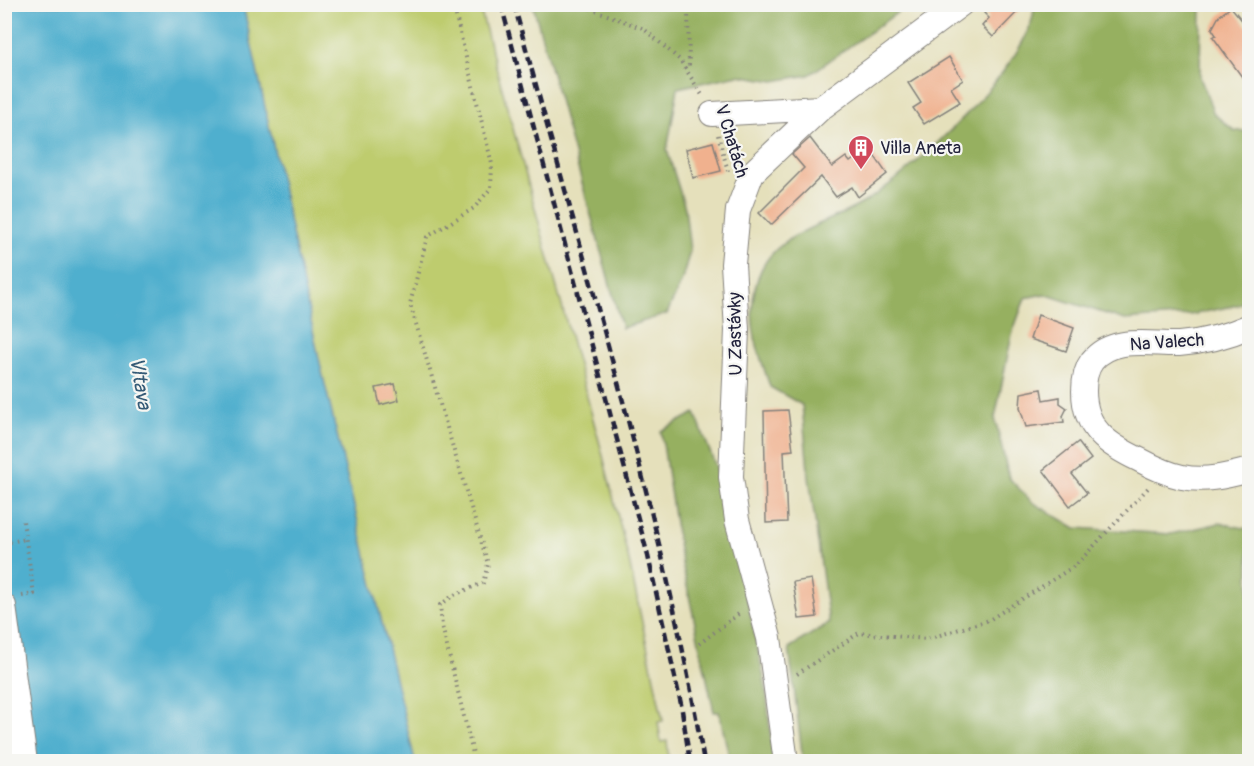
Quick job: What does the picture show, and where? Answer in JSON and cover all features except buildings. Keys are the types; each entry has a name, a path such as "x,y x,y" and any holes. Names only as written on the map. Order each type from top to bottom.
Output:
{"street":[{"name":"U Zastávky","path":"786,762 769,638 737,520 731,477 737,330 733,264 738,210 752,173 821,108 961,4"},
{"path":"712,114 821,108"},
{"name":"Na Valech","path":"1239,473 1195,479 1163,472 1116,449 1093,428 1084,401 1084,380 1093,361 1113,346 1207,340 1250,326"},
{"path":"4,606 25,762"}],"path":[{"path":"453,4 492,164 490,188 474,208 426,237 410,304 488,564 483,583 454,595 440,605 442,626 475,762"},
{"name":"V Chatách","path":"579,4 644,29 689,71 712,114 738,210"},
{"path":"688,4 689,71"},
{"path":"776,687 859,633 927,639 989,620 1076,565 1163,472"},
{"path":"23,521 34,594"},
{"path":"4,543 26,539"},
{"path":"699,644 759,599"}],"green space":[{"path":"533,4 908,5 809,75 774,81 738,75 678,88 667,150 685,208 690,251 682,280 667,314 622,328"},
{"path":"243,5 479,5 601,448 629,561 663,721 658,722 661,742 667,741 669,761 415,761 321,368"},
{"path":"1034,5 1201,5 1200,77 1214,114 1235,131 1249,131 1249,298 1238,305 1190,315 1125,320 1044,294 1025,298 1012,334 995,418 1009,478 1032,502 1076,528 1171,534 1220,523 1249,529 1249,761 803,761 789,648 829,623 808,470 802,405 770,387 754,335 752,310 757,281 764,265 786,241 863,203 884,189 938,143 993,84 1015,55 1029,28"},
{"path":"695,413 723,485 766,688 773,761 730,761 719,712 714,712 679,549 661,431"}],"water":[{"name":"Vltava","path":"4,5 243,5 321,368 415,761 36,761 5,561"}],"railway":[{"path":"501,4 648,556 681,704 690,762"},
{"path":"514,4 642,476 686,666 704,762"}],"place":[{"name":"Villa Aneta","path":"861,171"}]}
